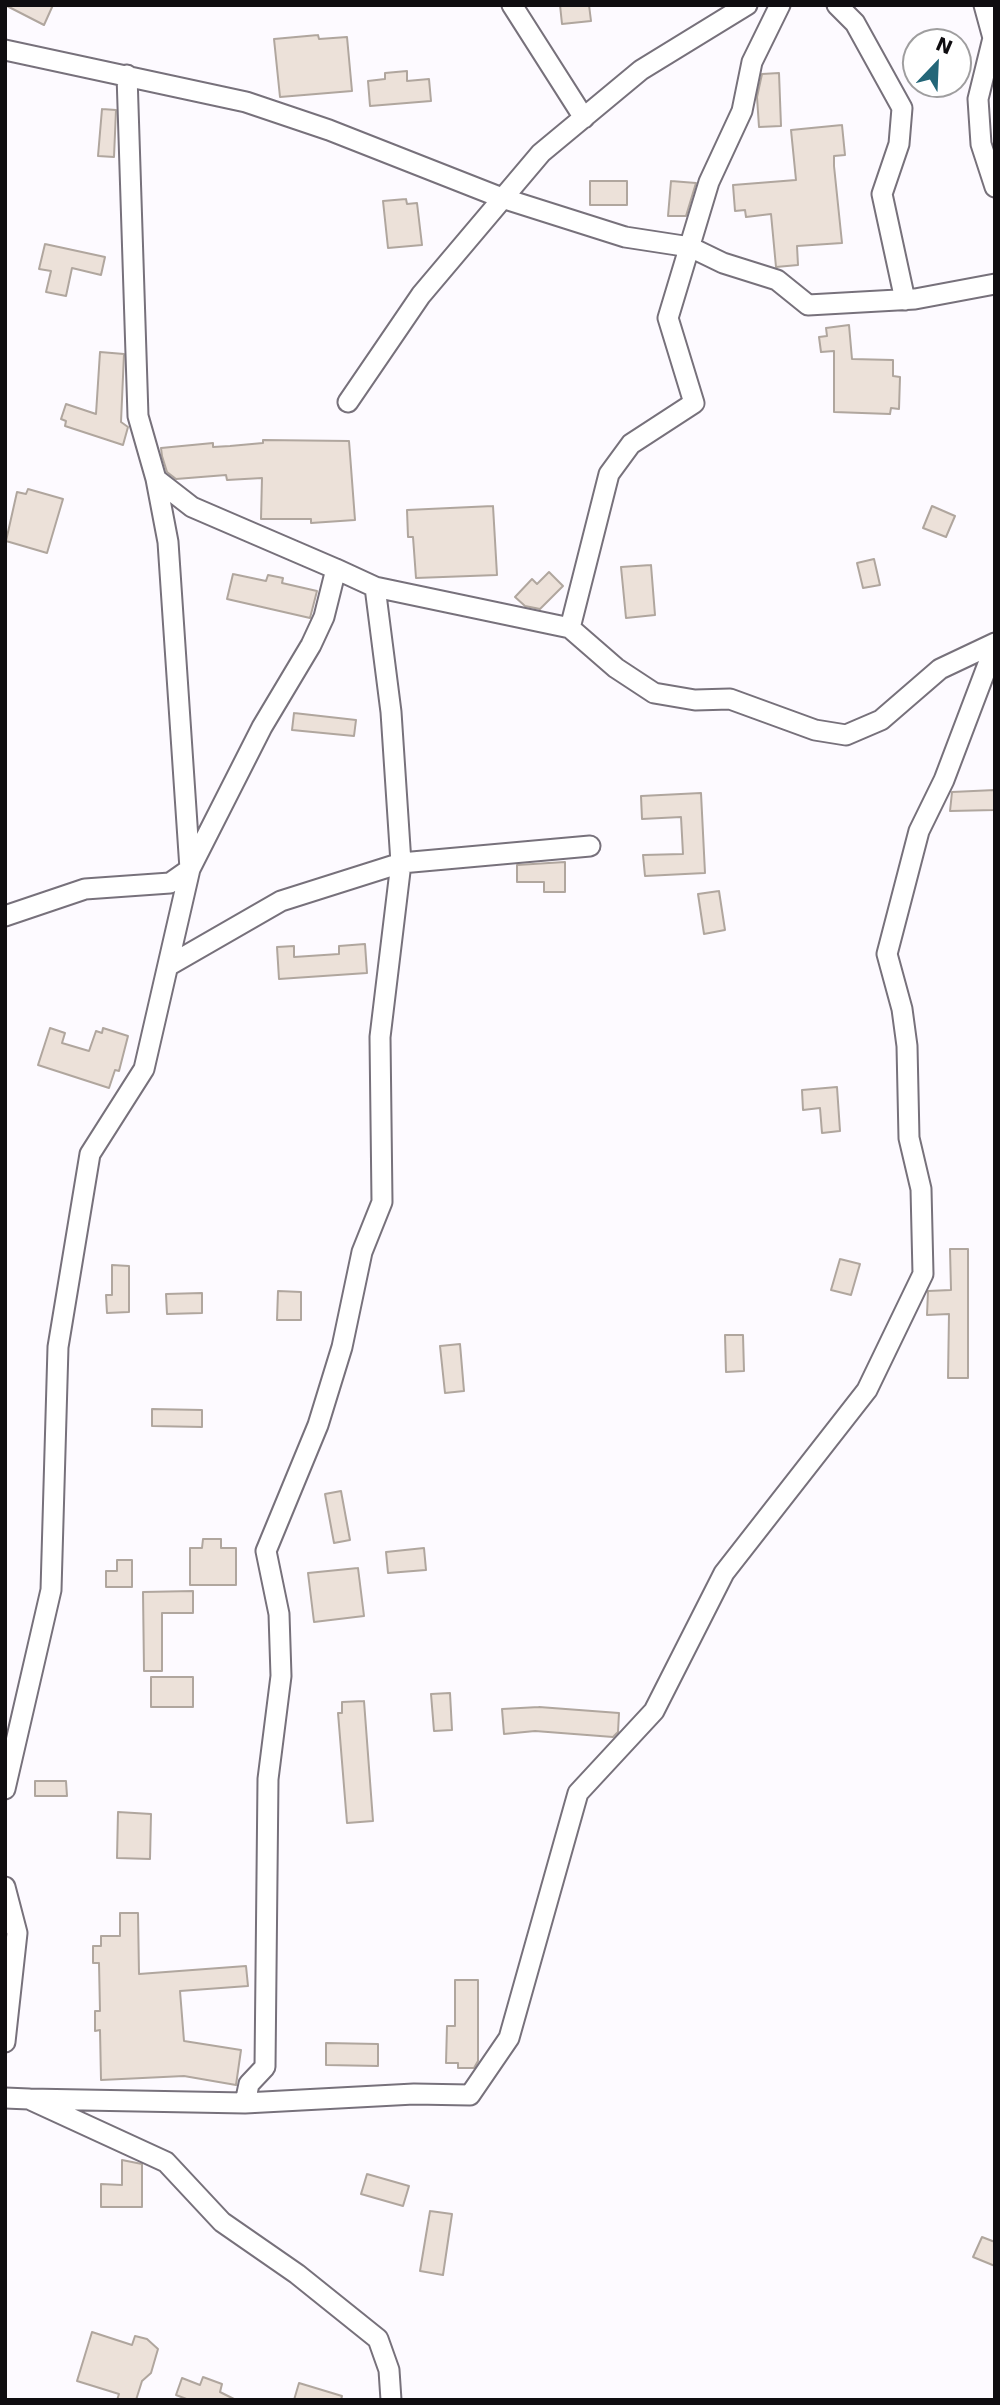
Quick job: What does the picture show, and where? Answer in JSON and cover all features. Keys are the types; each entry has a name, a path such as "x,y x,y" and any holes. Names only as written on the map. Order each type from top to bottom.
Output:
{"street":[{"path":"512,5 584,118"},
{"path":"348,402 421,295 541,153 641,70 747,5"},
{"path":"570,628 609,474 631,444 694,402 668,318 709,182 742,111 755,54 780,5"},
{"path":"837,5 855,23 902,108 899,144 881,194 905,300"},
{"path":"984,5 993,38 978,99 981,144 995,187"},
{"path":"5,50 258,106 329,130 502,198 625,237 690,247 723,263 777,280 808,305 905,300 995,284"},
{"path":"127,75 138,416 156,479 168,542 190,869"},
{"path":"156,479 192,506 375,587 570,628 616,668 654,693 695,700 730,699 814,730 846,735 881,720 940,669 995,643"},
{"path":"5,1789 51,1590 58,1347 90,1154 144,1069 190,869 262,727 311,645 324,617 336,569"},
{"path":"245,2103 249,2084 265,2067 268,1779 281,1676 279,1614 266,1550 318,1425 342,1347 362,1252 382,1202 380,1037 401,863 391,712 375,587"},
{"path":"5,2098 245,2103 414,2094 470,2095 509,2038 578,1793 654,1711 724,1573 867,1390 923,1274 921,1189 909,1138 907,1046 902,1009 887,954 919,831 944,780 988,664 995,653"},
{"path":"168,966 281,901 401,863 508,851 590,846"},
{"path":"5,916 85,890 170,883 190,869"},
{"path":"5,1887 17,1933 5,2042"},
{"path":"29,2099 166,2162 222,2222 297,2274 378,2339 389,2370 391,2400"}],"building":[{"path":"5,5 53,5 44,25"},
{"path":"560,5 589,5 591,21 562,24"},
{"path":"318,35 319,39 347,37 352,91 280,97 274,39"},
{"path":"407,71 407,81 429,79 431,101 370,106 368,81 385,79 385,73"},
{"path":"779,73 781,126 759,127 757,97 762,74"},
{"path":"102,109 116,110 114,157 98,156"},
{"path":"842,125 845,155 834,156 834,166 842,243 797,246 798,265 776,267 771,214 746,217 745,210 735,211 733,185 796,180 791,130"},
{"path":"590,181 627,181 627,205 590,205"},
{"path":"671,181 696,183 686,216 668,216"},
{"path":"406,199 407,204 417,203 422,245 388,248 383,201"},
{"path":"45,244 105,257 101,275 72,268 66,296 46,292 51,271 39,269"},
{"path":"849,325 852,359 893,360 893,376 900,377 899,409 891,408 890,414 834,412 834,351 821,352 819,337 827,336 826,328"},
{"path":"100,352 124,354 121,422 128,427 123,445 65,426 66,421 61,419 66,404 96,414"},
{"path":"263,440 349,441 355,520 311,523 311,519 261,519 262,478 227,480 226,475 176,479 167,472 161,448 213,443 213,447 230,446 263,443"},
{"path":"28,489 63,499 47,553 6,541 17,492 26,494"},
{"path":"493,506 497,575 416,578 413,537 408,537 407,510"},
{"path":"932,506 955,516 946,537 923,528"},
{"path":"874,559 880,585 863,588 857,563"},
{"path":"651,565 655,615 626,618 621,567"},
{"path":"549,572 563,586 540,609 525,606 515,597 532,579 537,584"},
{"path":"233,574 266,581 268,575 283,578 282,583 317,591 310,618 227,599"},
{"path":"294,713 356,720 354,736 292,730"},
{"path":"995,790 995,810 950,811 952,792"},
{"path":"701,793 705,873 645,876 643,855 683,854 681,817 642,819 641,796"},
{"path":"565,862 565,892 544,892 544,882 517,882 517,865"},
{"path":"719,891 725,930 704,934 698,894"},
{"path":"365,944 367,973 279,979 277,947 294,946 294,957 339,954 339,946"},
{"path":"50,1028 65,1033 62,1043 89,1051 96,1031 102,1033 103,1028 128,1036 119,1071 115,1070 109,1088 38,1065"},
{"path":"837,1087 840,1131 822,1133 820,1108 803,1110 802,1090"},
{"path":"950,1249 968,1249 968,1378 948,1378 949,1314 927,1315 928,1291 951,1290"},
{"path":"840,1259 860,1264 851,1295 831,1290"},
{"path":"112,1265 129,1266 129,1312 107,1313 106,1295 112,1295"},
{"path":"278,1291 301,1292 301,1320 277,1320"},
{"path":"202,1293 202,1313 167,1314 166,1294"},
{"path":"725,1335 743,1335 744,1371 726,1372"},
{"path":"460,1344 464,1391 445,1393 440,1346"},
{"path":"152,1409 202,1410 202,1427 152,1426"},
{"path":"341,1491 350,1540 334,1543 325,1494"},
{"path":"203,1539 221,1539 221,1548 236,1548 236,1585 190,1585 190,1548 202,1548"},
{"path":"424,1548 426,1570 388,1573 386,1552"},
{"path":"117,1560 132,1560 132,1587 106,1587 106,1571 117,1571"},
{"path":"358,1568 364,1616 314,1622 308,1573"},
{"path":"193,1591 193,1613 162,1613 162,1671 144,1671 143,1592"},
{"path":"151,1677 193,1677 193,1707 151,1707"},
{"path":"450,1693 452,1730 434,1731 431,1694"},
{"path":"364,1701 373,1821 347,1823 338,1713 342,1713 342,1702"},
{"path":"539,1707 619,1713 618,1732 613,1737 535,1731 504,1734 502,1709"},
{"path":"35,1781 66,1781 67,1796 35,1796"},
{"path":"118,1812 151,1814 150,1859 117,1858"},
{"path":"120,1913 138,1913 139,1974 246,1966 248,1986 180,1991 184,2041 241,2050 236,2085 184,2076 101,2080 100,2030 95,2031 95,2011 100,2011 99,1963 93,1963 93,1946 101,1946 101,1936 120,1936"},
{"path":"455,1980 478,1980 478,2061 474,2068 458,2068 458,2063 446,2063 447,2026 455,2026"},
{"path":"326,2043 378,2044 378,2066 326,2065"},
{"path":"122,2160 142,2164 142,2207 101,2207 101,2184 122,2185"},
{"path":"367,2174 409,2186 403,2206 361,2194"},
{"path":"430,2211 452,2214 443,2275 420,2271"},
{"path":"982,2237 995,2242 995,2266 973,2257"},
{"path":"92,2332 132,2345 135,2336 147,2339 158,2349 151,2373 142,2381 136,2400 117,2400 119,2394 77,2381"},
{"path":"203,2377 222,2384 220,2392 236,2400 189,2400 176,2395 182,2378 200,2385"},
{"path":"299,2383 342,2396 341,2400 294,2400"}]}
